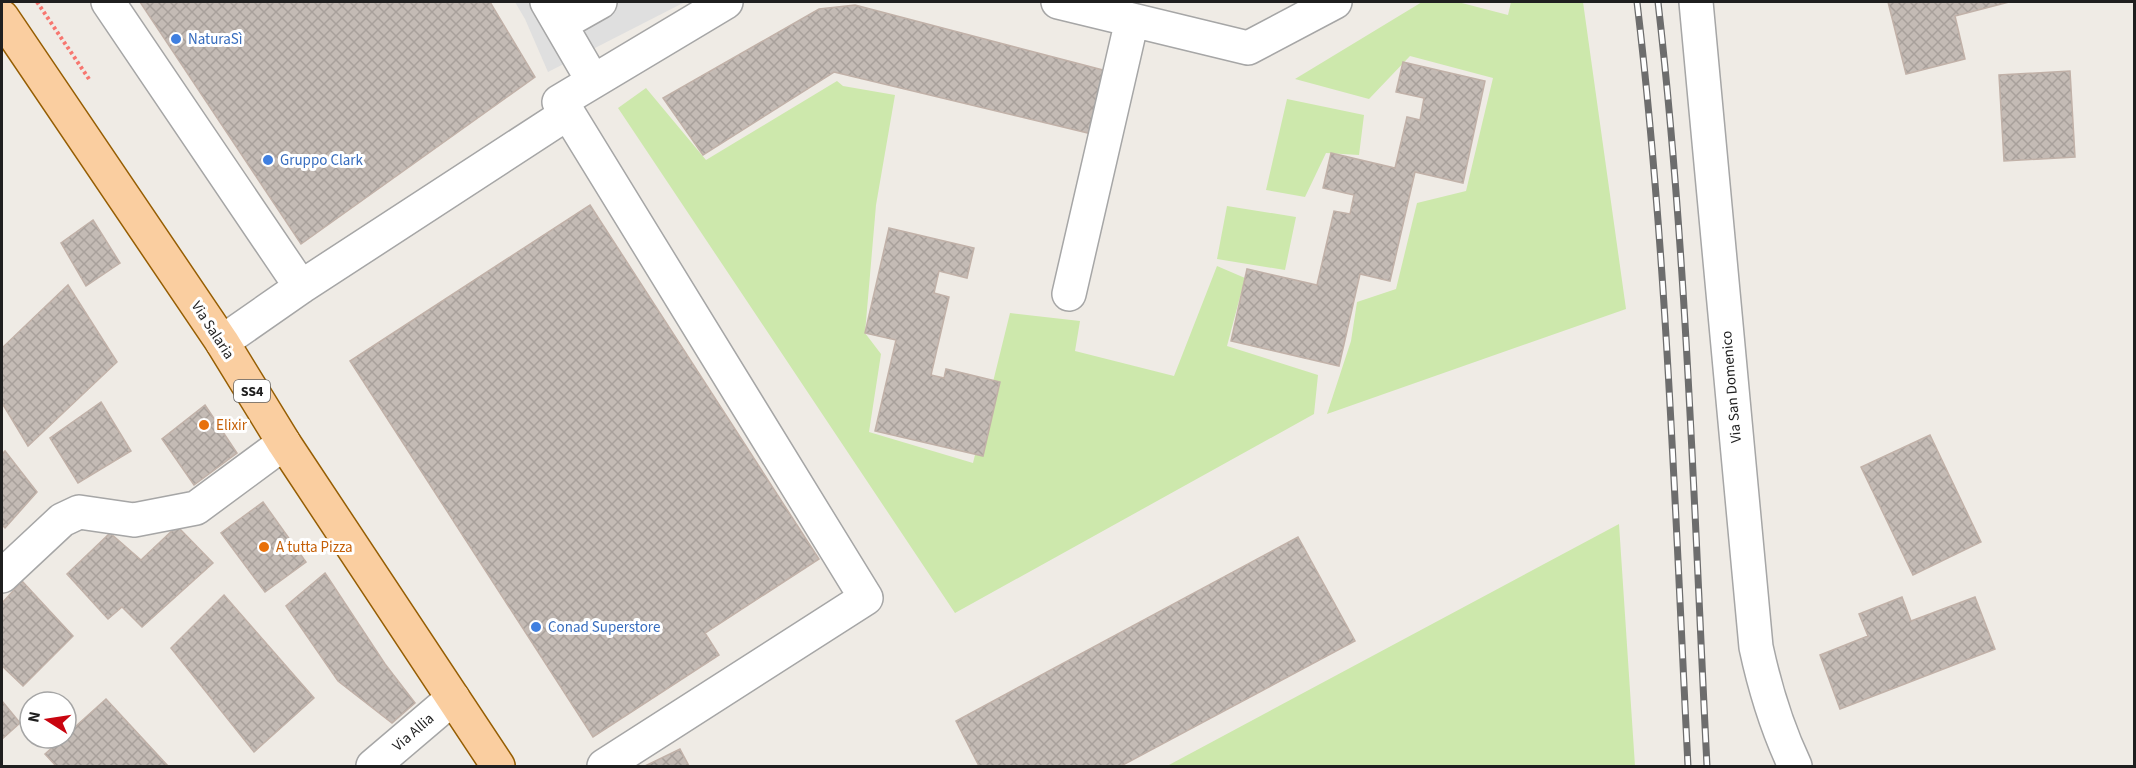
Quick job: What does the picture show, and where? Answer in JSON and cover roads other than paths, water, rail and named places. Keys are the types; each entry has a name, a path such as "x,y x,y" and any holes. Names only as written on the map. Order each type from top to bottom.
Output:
{"main road":[{"name":"Via Salaria","path":"2,17 222,342 284,443 498,766"}],"street":[{"path":"108,2 301,287"},
{"path":"593,81 554,13 600,2"},
{"path":"1058,2 1248,48 1335,2"},
{"name":"Via San Domenico","path":"1696,2 1756,648 1769,703 1795,766"},
{"path":"604,766 866,598 559,102 720,3"},
{"path":"1069,294 1132,20"},
{"path":"222,342 301,287 568,114"},
{"path":"2,576 62,520 79,512 134,520 196,508 284,443"},
{"name":"Via Allia","path":"373,766 453,698"}],"railway":[{"path":"1637,2 1663,288 1688,766"},
{"path":"1658,2 1683,288 1707,766"}],"place":[{"name":"NaturaSì","path":"176,39"},
{"name":"Gruppo Clark","path":"268,160"},
{"name":"Elixir","path":"204,425"},
{"name":"A tutta Pizza","path":"264,547"},
{"name":"Conad Superstore","path":"536,627"}]}
